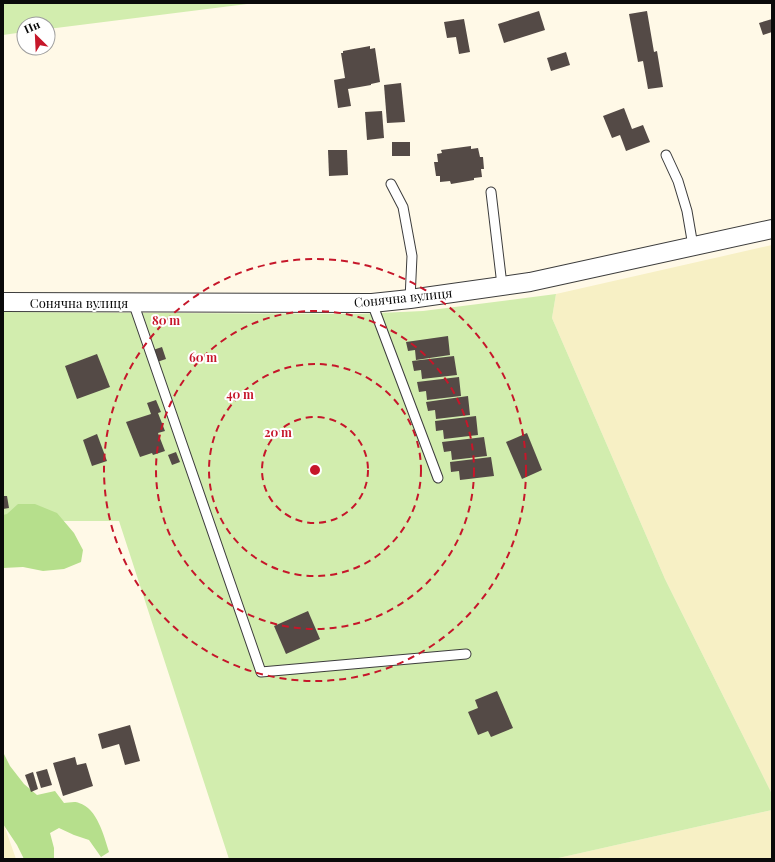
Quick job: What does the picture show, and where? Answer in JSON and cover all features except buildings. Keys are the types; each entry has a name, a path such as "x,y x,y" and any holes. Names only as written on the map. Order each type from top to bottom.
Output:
{"street":[{"name":"Сонячна вулиця","path":"3,302 372,303 530,282 772,228"}],"lane":[{"path":"666,155 678,181 687,211 693,246"},
{"path":"391,184 403,207 412,256 410,299"},
{"path":"491,192 502,285"},
{"path":"133,302 261,672 466,654"},
{"path":"372,303 438,478"}],"shaded area":[{"path":"772,245 772,794 665,579 552,318 556,294"},
{"path":"772,810 772,859 554,859"},
{"path":"3,822 16,859 3,859"}],"green space":[{"path":"3,3 255,3 56,28 56,16 16,16 16,33 3,35"},
{"path":"556,294 552,318 665,579 772,794 772,810 554,859 229,859 119,521 3,521 3,312 358,314 423,311"},
{"path":"18,504 35,504 57,513 74,533 83,550 81,562 64,569 43,571 23,567 3,568 3,515 7,514"},
{"path":"3,752 10,766 24,784 37,795 55,791 64,803 77,802 91,811 99,823 109,852 101,857 89,840 59,828 50,833 54,848 54,859 24,859 17,845 3,824"}]}
